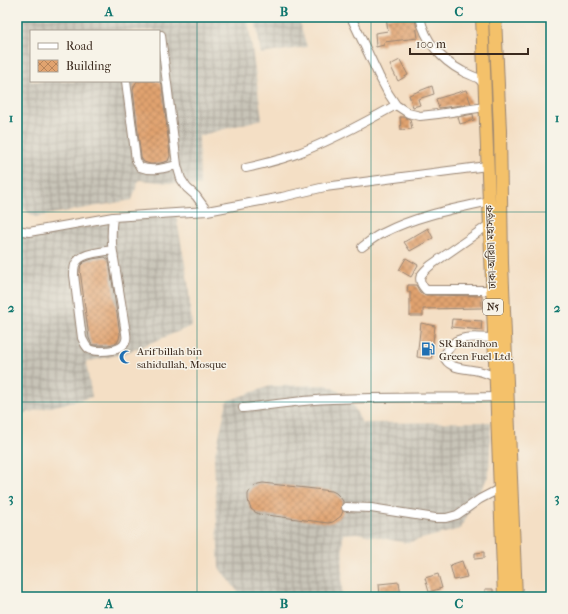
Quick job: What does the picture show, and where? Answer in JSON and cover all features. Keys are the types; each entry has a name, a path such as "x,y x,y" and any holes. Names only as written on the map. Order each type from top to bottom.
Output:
{"highway":[{"name":"ঢাকা-আরিচা মহাসড়ক","path":"482,17 497,378 504,597"},
{"name":"ঢাকা-আরিচা মহাসড়ক","path":"495,17 502,263 516,597"}],"street":[{"path":"351,17 379,76 396,105 408,113 420,116 486,107"},
{"path":"420,17 422,26 430,44 435,50 452,65 479,79 485,86"},
{"path":"161,35 177,165 181,179 187,188 196,196 206,212"},
{"path":"126,82 136,160 140,167 153,169 177,165"},
{"path":"246,168 277,160 338,136 396,105"},
{"path":"17,230 29,232 113,217 206,212 326,187 487,166"},
{"path":"362,247 381,233 406,223 438,213 490,201"},
{"path":"112,250 86,255 80,258 75,264 74,274 82,338 89,349 96,351 112,351 119,348 126,340 112,250 111,235 113,217"},
{"path":"490,224 431,265 420,277 421,285 426,290 493,290"},
{"path":"495,338 471,337 457,340 450,346 444,356 446,362 454,366 484,372 497,378"},
{"path":"243,408 330,399 497,397"},
{"path":"346,507 371,508 435,518 446,518 457,515 480,499 501,488"}],"shaded area":[{"path":"17,17 228,17 248,20 262,119 199,136 200,186 139,180 132,200 35,217 17,204"},
{"path":"255,17 298,17 307,47 261,54"},
{"path":"175,209 188,281 192,326 126,353 86,362 92,397 17,415 17,233 91,226"},
{"path":"327,385 349,397 362,423 491,422 489,475 460,529 406,543 357,533 343,534 342,597 242,597 219,568 214,459 227,401 270,386"}],"building":[{"path":"386,17 415,17 418,38 384,42 384,45 376,47 375,33 388,31"},
{"path":"400,60 408,75 398,81 390,65"},
{"path":"136,82 160,82 162,84 170,156 168,161 150,164 144,162 141,158 133,91"},
{"path":"432,86 434,94 418,99 420,105 413,107 409,95"},
{"path":"466,90 471,104 439,108 436,99"},
{"path":"473,114 474,120 460,124 458,117"},
{"path":"400,117 410,119 412,129 401,130"},
{"path":"428,228 433,238 410,251 404,242"},
{"path":"105,257 109,260 120,334 117,343 108,345 92,345 89,338 80,270 81,265 84,262"},
{"path":"406,258 418,265 411,277 399,270"},
{"path":"408,285 416,285 420,292 426,295 482,296 482,308 423,309 423,316 410,316 410,292 407,292"},
{"path":"452,319 482,321 481,330 451,327"},
{"path":"421,323 435,326 431,359 417,357"},
{"path":"263,483 332,491 336,493 343,501 341,507 343,511 341,516 333,522 328,523 259,514 251,509 248,494 254,486"},
{"path":"484,552 484,558 475,559 475,553"},
{"path":"462,561 467,577 454,580 450,565"},
{"path":"438,574 442,588 429,592 425,578"},
{"path":"399,582 401,597 380,597 379,584"},
{"path":"485,589 493,589 493,597 485,597"}],"place":[{"name":"SR Bandhon Green Fuel Ltd.","path":"428,349"},
{"name":"Arif billah bin sahidullah, Mosque","path":"126,357"}]}
